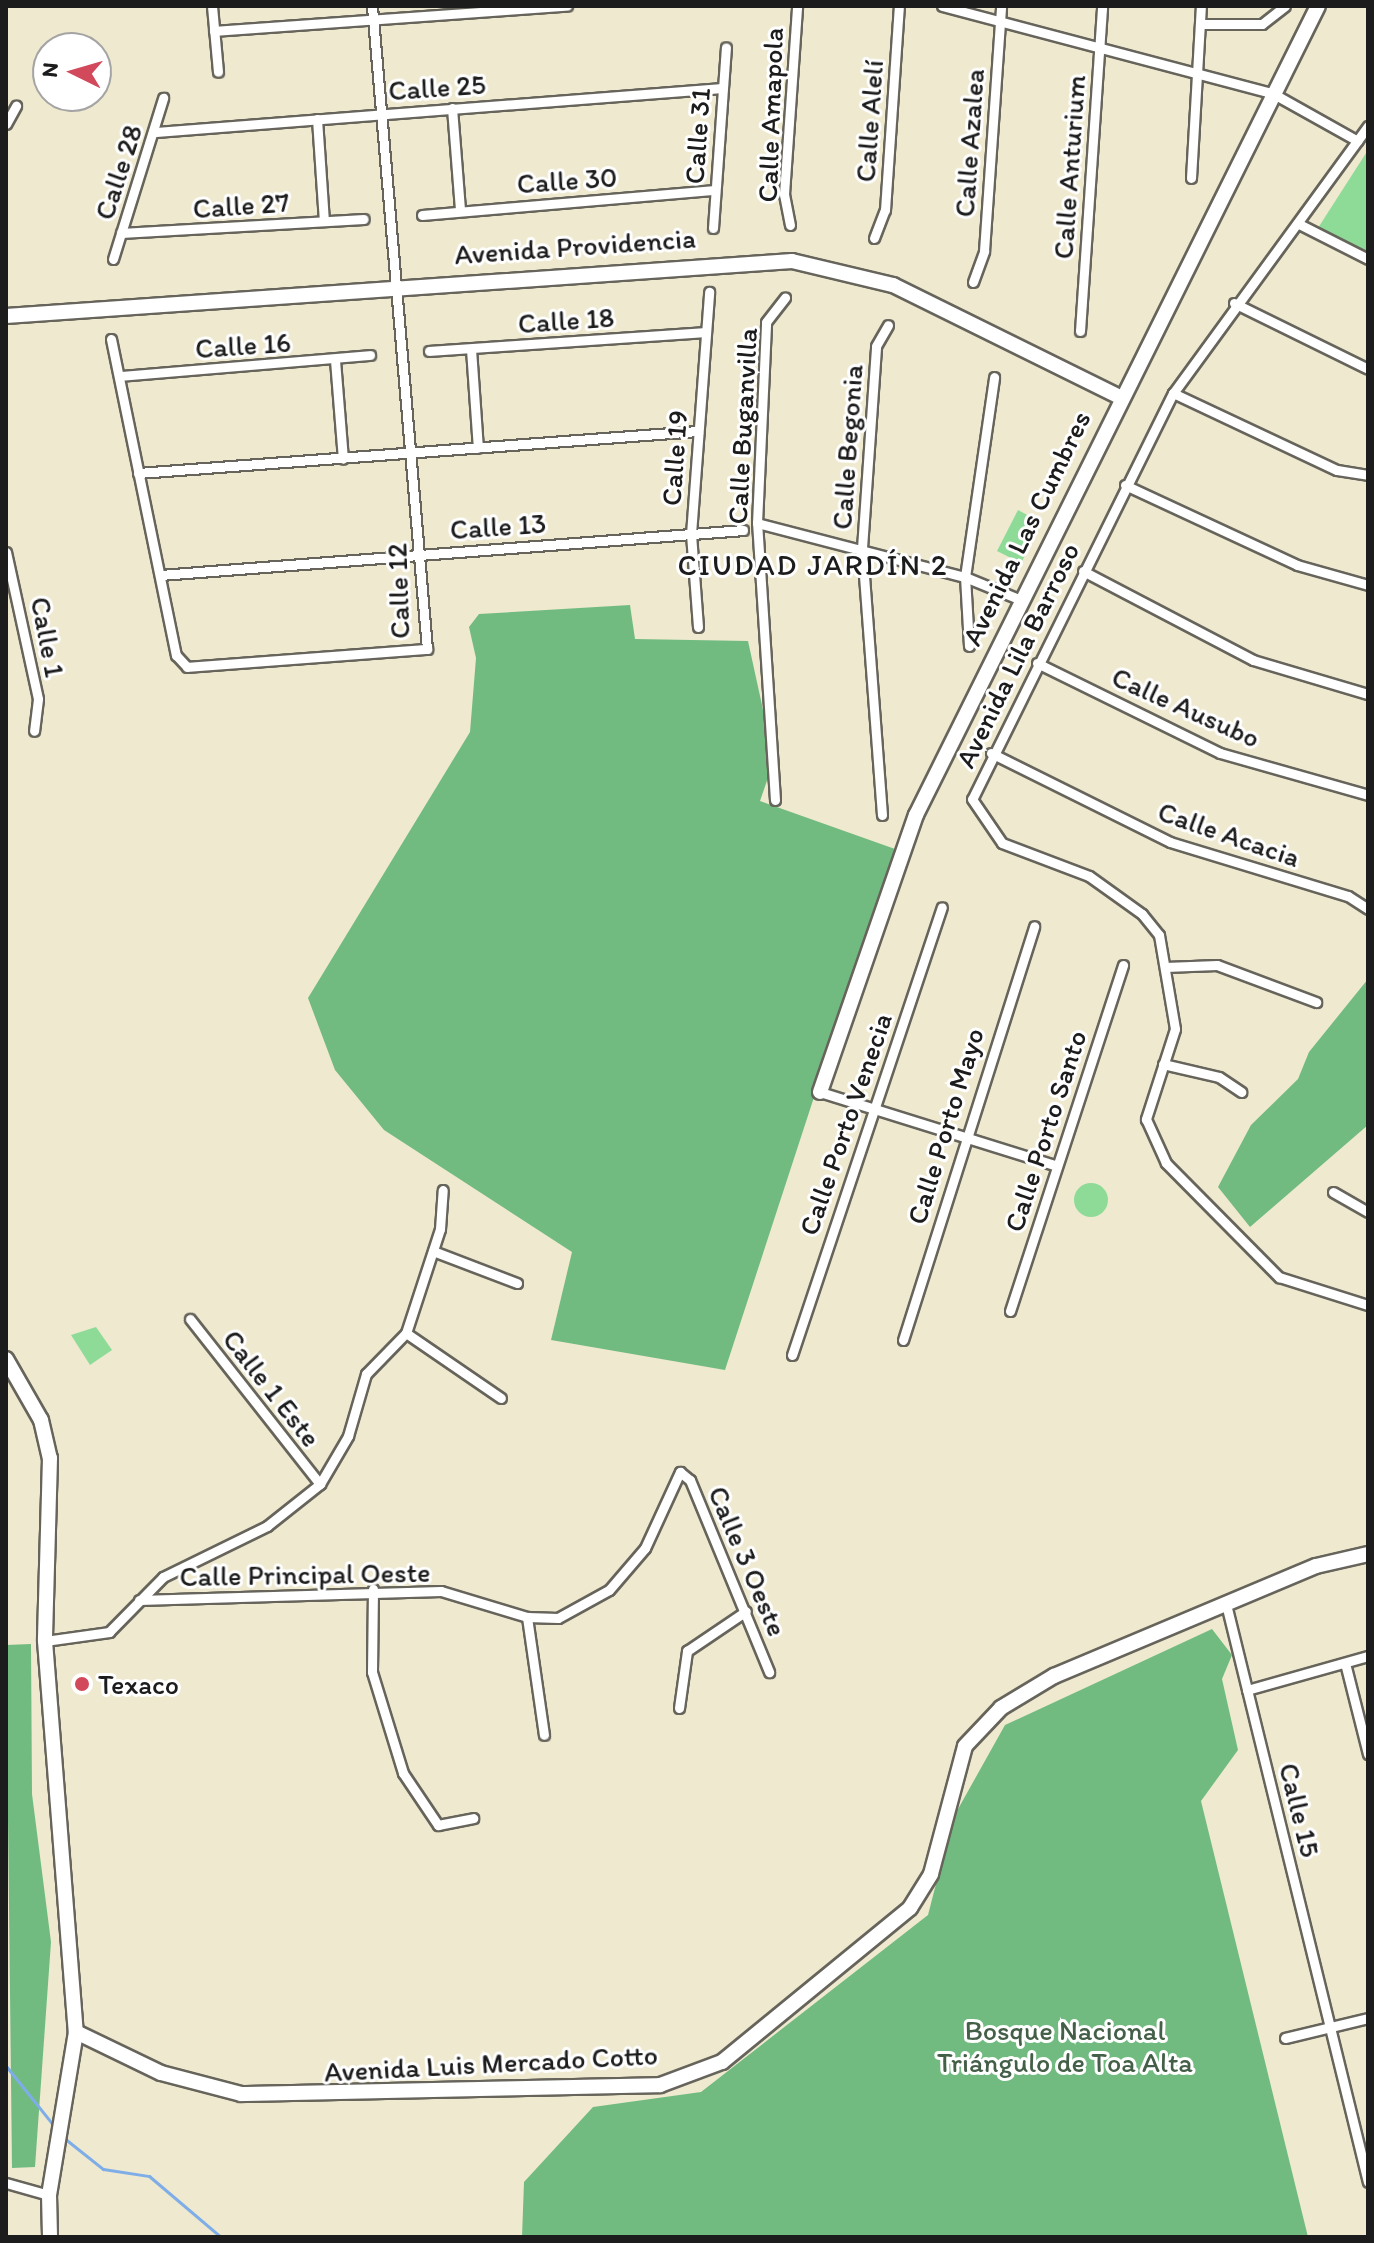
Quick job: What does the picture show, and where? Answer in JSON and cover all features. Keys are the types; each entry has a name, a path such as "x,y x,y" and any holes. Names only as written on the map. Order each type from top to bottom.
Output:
{"street":[{"path":"212,6 218,72"},
{"name":"Calle 12","path":"111,339 176,655 187,667 427,649 372,6"},
{"path":"214,31 567,6"},
{"name":"Calle Amapola","path":"790,225 784,194 797,6"},
{"name":"Calle Alelí","path":"874,238 885,210 899,6"},
{"path":"942,6 1195,69 1272,93 1358,141"},
{"name":"Calle Azalea","path":"973,282 984,251 1001,6"},
{"name":"Calle Anturium","path":"1080,331 1102,6"},
{"path":"1191,178 1201,6"},
{"path":"1200,24 1262,24 1285,6"},
{"name":"Avenida Las Cumbres","path":"820,1092 916,815 1120,397 1318,6"},
{"name":"Calle 31","path":"713,228 726,47"},
{"name":"Calle 25","path":"156,132 722,88"},
{"name":"Calle 28","path":"113,259 156,132 163,98"},
{"path":"6,124 16,106"},
{"path":"452,108 460,210"},
{"path":"317,119 324,221"},
{"name":"Avenida Lila Barroso","path":"1368,126 1299,224 1234,303 1173,393 991,753 972,799 984,823 1002,843 1089,876 1142,914 1159,935 1175,1029 1150,1093 1151,1139 1235,1239 1279,1277 1368,1305"},
{"name":"Calle 30","path":"422,215 715,190"},
{"name":"Calle 27","path":"121,233 364,219"},
{"path":"1299,224 1368,259"},
{"name":"Avenida Providencia","path":"6,316 396,285 792,261 893,285 1120,397"},
{"name":"Calle 19","path":"698,627 691,534 709,292"},
{"name":"Calle Buganvilla","path":"775,800 757,523 766,322 785,298"},
{"path":"1234,303 1368,369"},
{"name":"Calle Begonia","path":"882,815 862,548 876,346 888,325"},
{"name":"Calle 18","path":"429,351 705,332"},
{"path":"471,349 478,448"},
{"name":"Calle 16","path":"120,376 370,355"},
{"path":"335,360 343,459"},
{"path":"969,646 965,577 994,377"},
{"path":"1173,393 1337,470 1368,475"},
{"path":"138,473 698,431"},
{"path":"1125,485 1297,565 1368,585"},
{"path":"757,523 965,577 1021,600"},
{"name":"Calle 13","path":"160,575 743,530"},
{"name":"Calle 1","path":"6,552 38,699 34,731"},
{"path":"1083,571 1253,660 1368,694"},
{"name":"Calle Ausubo","path":"1037,663 1220,753 1368,795"},
{"name":"Calle Acacia","path":"991,753 1170,842 1348,896 1368,909"},
{"name":"Calle Porto Venecia","path":"792,1355 942,907"},
{"name":"Calle Porto Mayo","path":"903,1340 1034,926"},
{"name":"Calle Porto Santo","path":"1010,1311 1123,965"},
{"path":"1165,967 1217,965 1316,1002"},
{"path":"1163,1064 1219,1077 1241,1092"},
{"path":"820,1092 1057,1166"},
{"path":"45,1641 109,1632 163,1577 267,1526 320,1484 348,1436 366,1374 406,1333 433,1251 443,1190"},
{"path":"1333,1192 1368,1212"},
{"path":"433,1251 517,1283"},
{"name":"Calle 1 Este","path":"190,1319 320,1484"},
{"path":"406,1333 501,1398"},
{"path":"6,1359 41,1420 50,1458 45,1641 76,2032 49,2195 50,2237"},
{"name":"Calle 3 Oeste","path":"680,1472 690,1480 769,1672"},
{"name":"Calle Principal Oeste","path":"139,1600 373,1589 441,1591 527,1617 576,1614 609,1590 645,1548 680,1472"},
{"name":"Avenida Luis Mercado Cotto","path":"76,2032 161,2073 241,2094 660,2085 722,2062 910,1908 931,1874 959,1761 1001,1708 1054,1676 1316,1566 1368,1554"},
{"path":"373,1589 372,1672 403,1773 438,1825 473,1818"},
{"name":"Calle 15","path":"1226,1604 1368,2182"},
{"path":"679,1708 687,1651 746,1611"},
{"path":"527,1617 544,1735"},
{"path":"1247,1690 1368,1656"},
{"path":"1345,1663 1368,1754"},
{"path":"1285,2038 1368,2018"},
{"path":"6,2183 49,2195"}],"green space":[{"path":"1368,150 1368,252 1318,228"},
{"path":"1018,510 1042,523 1021,563 997,551"},
{"path":"630,605 635,639 748,641 774,760 760,801 895,849 725,1370 551,1340 572,1252 384,1130 335,1070 308,998 470,732 476,658 469,627 479,614"},
{"path":"1368,979 1368,1125 1250,1227 1218,1187 1251,1125 1298,1079 1309,1052"},
{"path":"1091,1183 1103,1188 1108,1200 1103,1212 1091,1217 1079,1212 1074,1200 1079,1188"},
{"path":"96,1327 112,1350 90,1365 71,1335"},
{"name":"Bosque Nacional Triángulo de Toa Alta","path":"1212,1629 1232,1655 1222,1679 1238,1750 1201,1801 1308,2237 522,2237 524,2182 593,2107 701,2092 928,1915 953,1818 1005,1725"},
{"path":"31,1644 32,1794 51,1942 35,2167 12,2168 6,1645"}],"waterway":[{"path":"6,2066 54,2126"},
{"path":"64,2138 103,2169 149,2176 221,2237"}],"place":[{"name":"Texaco","path":"82,1684"}],"district":[{"name":"CIUDAD JARDÍN 2","path":"813,565"}]}
